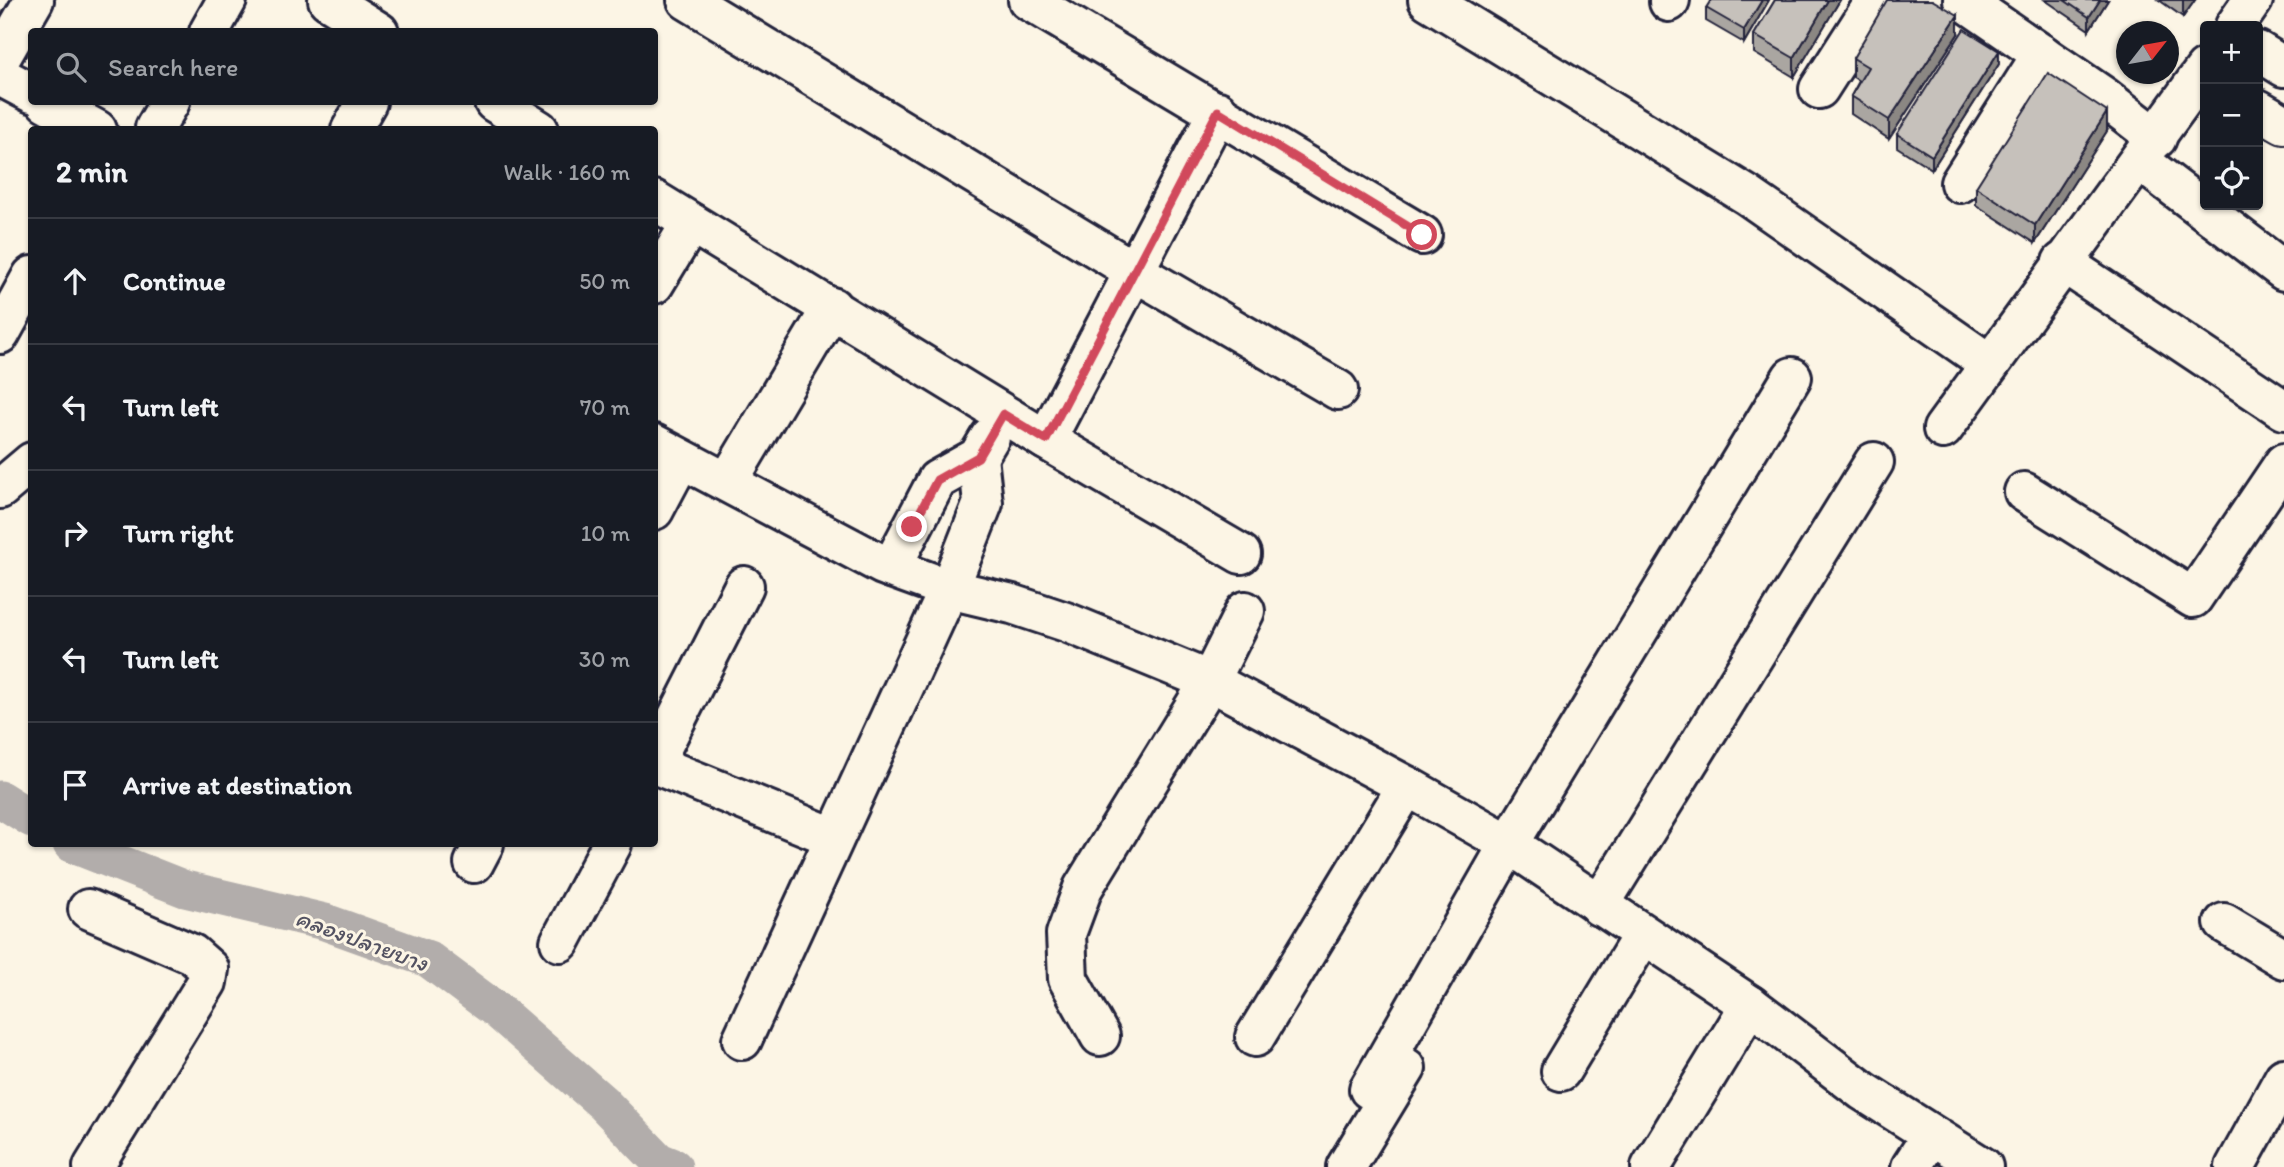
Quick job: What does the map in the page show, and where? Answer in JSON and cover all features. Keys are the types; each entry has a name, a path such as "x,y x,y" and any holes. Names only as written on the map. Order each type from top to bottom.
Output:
{"street":[{"path":"0,59 34,0"},
{"path":"211,28 227,0"},
{"path":"328,0 373,28"},
{"path":"687,0 1134,271 1338,390"},
{"path":"1028,0 1422,235"},
{"path":"1428,0 1746,195 1990,364"},
{"path":"1819,89 1876,0"},
{"path":"1963,0 2042,54 2284,271"},
{"path":"2238,21 2253,0"},
{"path":"1960,183 2042,54"},
{"path":"2263,54 2284,67"},
{"path":"0,76 28,91"},
{"path":"1943,429 2062,262 2200,80"},
{"path":"51,105 90,126"},
{"path":"353,126 365,105"},
{"path":"499,105 533,126"},
{"path":"1046,440 1218,111"},
{"path":"2263,112 2284,124"},
{"path":"658,202 1046,440 1241,554"},
{"path":"658,277 691,223"},
{"path":"2062,262 2284,410"},
{"path":"0,334 28,283"},
{"path":"733,473 832,307"},
{"path":"1346,1167 1521,852 1791,377"},
{"path":"891,568 937,480 978,457 1003,414"},
{"path":"658,493 668,452 891,568 950,589 1013,604 1066,622 1210,681 1407,786 1521,852 1750,1005 1855,1085 1921,1152 1983,1167"},
{"path":"741,1040 950,589 983,503 978,457"},
{"path":"1600,906 1874,462"},
{"path":"2024,492 2193,598 2284,463"},
{"path":"0,489 28,465"},
{"path":"658,756 744,586"},
{"path":"1100,1035 1068,979 1066,934 1083,888 1210,681 1245,611"},
{"path":"658,766 833,838"},
{"path":"1255,1037 1407,786"},
{"path":"560,942 610,847"},
{"path":"1369,1088 1521,852"},
{"path":"88,909 192,954 209,969 206,982 93,1167"},
{"path":"2224,923 2284,959"},
{"path":"1561,1071 1643,935"},
{"path":"1651,1167 1750,1005"},
{"path":"2235,1167 2284,1078"}],"building":[{"path":"1711,0 1762,0 1744,30 1706,8"},
{"path":"1775,0 1828,0 1794,58 1754,35"},
{"path":"1887,0 1932,0 1958,15 1889,120 1851,96 1868,67 1853,58"},
{"path":"2064,0 2100,0 2089,17"},
{"path":"1964,29 1999,51 1932,156 1897,134"},
{"path":"2048,73 2107,112 2035,225 1976,187"}],"waterway":[{"name":"คลองปลายบาง","path":"0,799 28,816"},
{"name":"คลองปลายบาง","path":"79,847 185,889 325,922 428,959 499,1012 603,1103 659,1161 674,1167"}],"route":[{"path":"912,527 937,480 978,457 1003,414 1046,440 1218,111 1422,235"}]}
